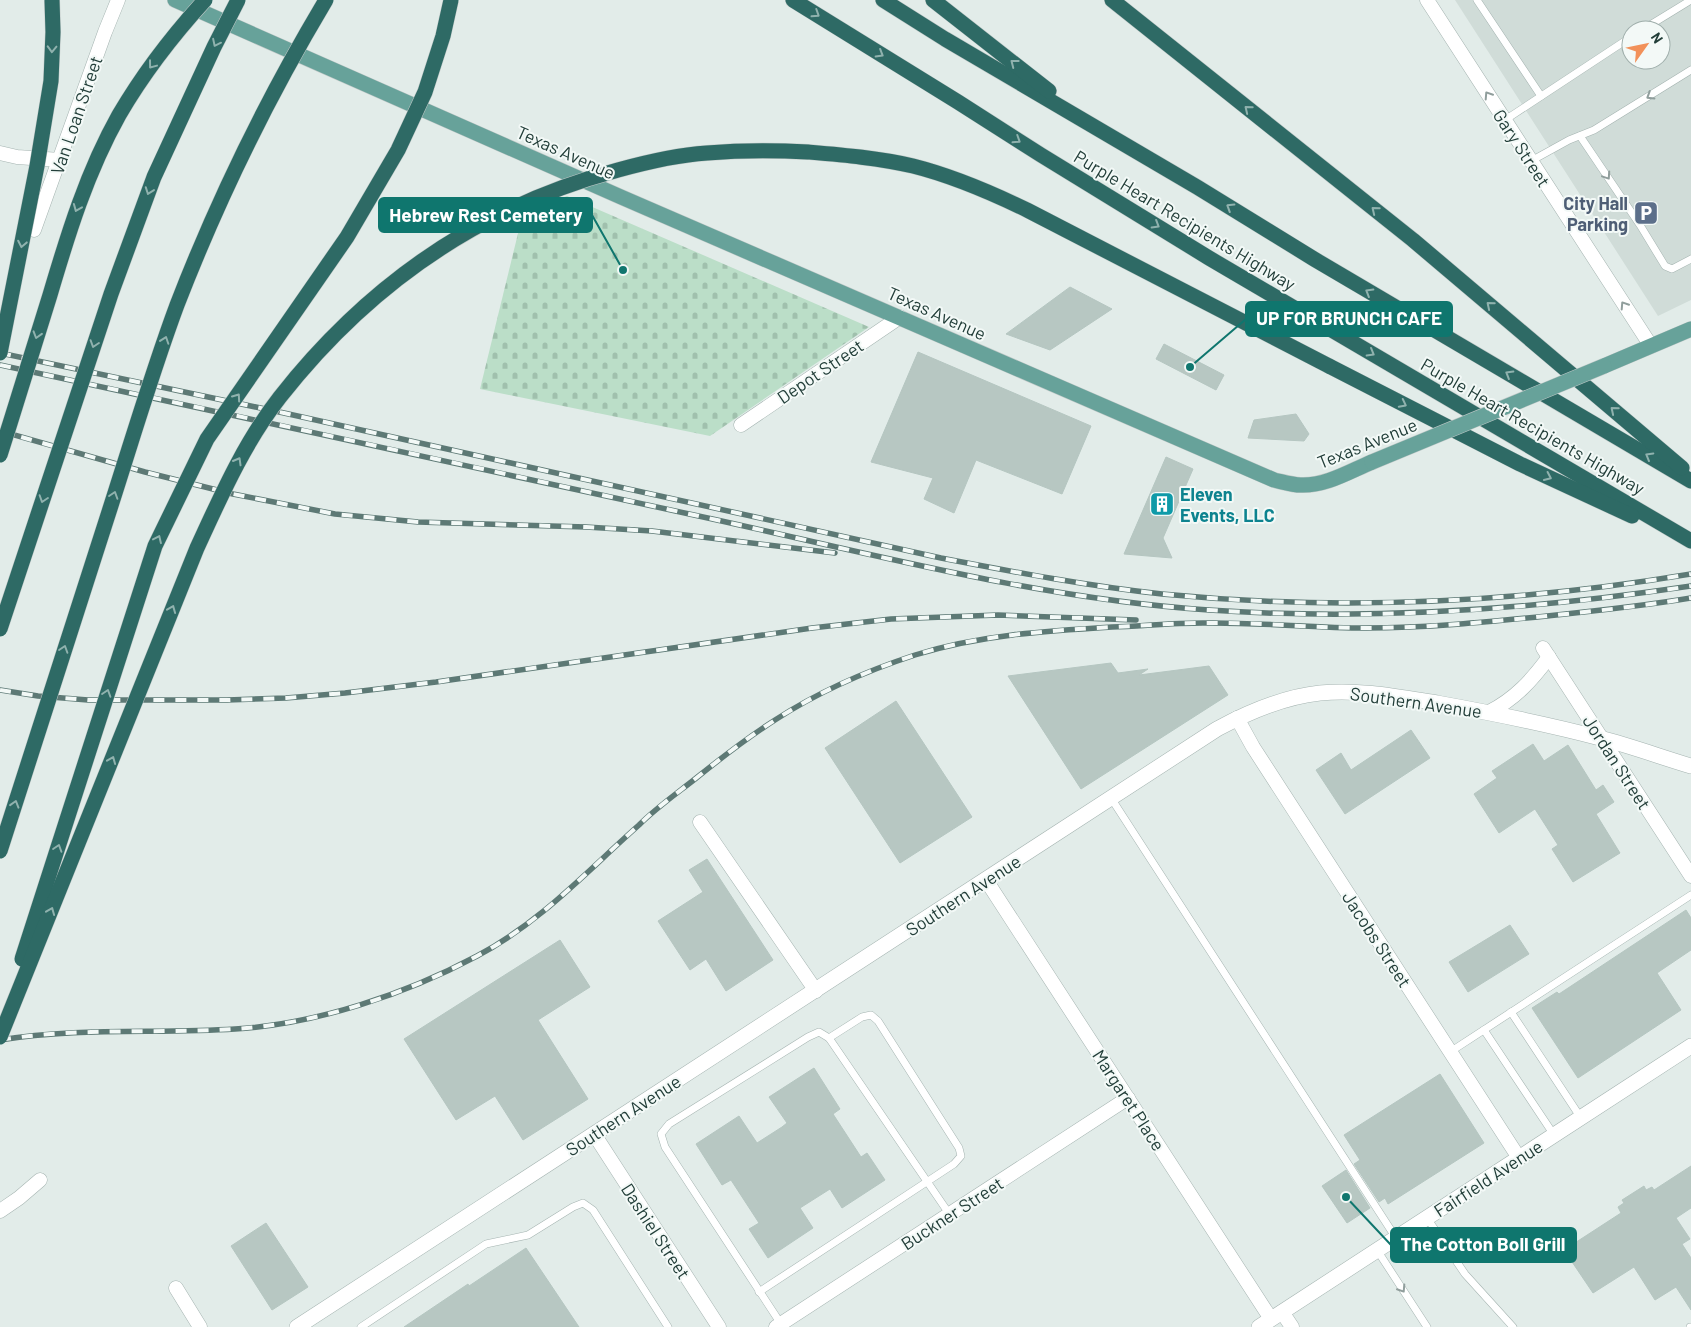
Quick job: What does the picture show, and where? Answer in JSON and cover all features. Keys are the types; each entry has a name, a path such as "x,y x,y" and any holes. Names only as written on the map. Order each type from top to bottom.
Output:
{"highway":[{"path":"0,353 37,166 51,81 52,0"},
{"path":"0,455 74,214 97,160 119,115 149,69 205,0"},
{"path":"0,629 111,294 154,177 238,0"},
{"path":"0,851 177,304 259,118 326,0"},
{"path":"0,1027 154,546 207,439 347,237 398,150 425,92 443,36 451,0"},
{"name":"Purple Heart Recipients Highway","path":"793,0 1216,262 1691,542"},
{"name":"Purple Heart Recipients Highway","path":"883,0 945,39 1094,125 1314,259 1691,481"},
{"path":"933,0 1094,125"},
{"path":"1112,0 1414,240 1691,475"},
{"path":"0,1037 197,548 234,470 254,434 279,398 307,365 358,312 393,282 478,224 539,195 581,180 666,158 704,153 778,150 846,155 913,166 954,178 1026,210 1520,464 1691,542"}],"main road":[{"name":"Texas Avenue","path":"175,0 1274,480 1290,484 1311,485 1333,478 1691,329"}],"street":[{"name":"Van Loan Street","path":"34,230 118,0"},
{"name":"Gary Street","path":"1426,0 1651,346"},
{"path":"0,153 17,157 60,160"},
{"name":"Depot Street","path":"741,425 900,317"},
{"name":"Jordan Street","path":"1489,712 1502,706 1523,690 1546,652 1691,876"},
{"name":"Southern Avenue","path":"297,1327 1217,729 1237,718 1271,704 1299,696 1321,693 1356,692 1396,696 1489,712 1602,738 1691,766"},
{"name":"Jacobs Street","path":"1237,718 1253,747 1518,1158"},
{"path":"700,822 816,991"},
{"name":"Margaret Place","path":"986,880 1271,1320 1292,1327"},
{"name":"Fairfield Avenue","path":"1271,1320 1691,1046"},
{"name":"Buckner Street","path":"779,1326 1128,1098"},
{"name":"Dashiel Street","path":"594,1134 719,1327"},
{"path":"0,1211 40,1180"},
{"path":"176,1288 200,1327"}],"lane":[{"path":"1476,0 1541,96"},
{"path":"1658,20 1691,0"},
{"path":"1505,120 1621,44"},
{"path":"1531,161 1594,130 1691,70"},
{"path":"1580,136 1640,225 1665,266 1672,269 1691,259"},
{"path":"1111,798 1396,1238"},
{"path":"1450,1052 1691,895"},
{"path":"1511,1012 1581,1118"},
{"path":"759,1292 954,1164 961,1156 959,1148 878,1021 871,1015 862,1017 829,1038"},
{"path":"1484,1030 1554,1135"},
{"path":"779,1326 665,1147 661,1134 669,1124 819,1032 829,1038 950,1215"},
{"path":"361,1327 486,1244 528,1234 583,1203 593,1210 668,1327"},
{"path":"1427,1218 1465,1274 1513,1327"},
{"path":"1377,1250 1427,1327"}],"shaded area":[{"path":"1455,0 1691,0 1691,300 1658,316"}],"green space":[{"path":"567,196 869,327 710,436 480,389 523,213"}],"building":[{"path":"1070,287 1112,309 1050,350 1006,334"},
{"path":"1164,344 1224,375 1216,390 1156,359"},
{"path":"918,352 1091,426 1062,494 976,460 954,513 924,499 933,478 871,462"},
{"path":"1296,414 1309,434 1304,441 1248,438 1254,420"},
{"name":"Eleven Events, LLC","path":"1166,457 1193,469 1163,538 1172,558 1124,554"},
{"path":"1111,663 1118,673 1148,669 1139,675 1209,666 1228,695 1081,789 1008,676"},
{"path":"896,701 972,817 900,863 825,748"},
{"path":"1411,730 1430,758 1345,814 1316,770 1341,753 1351,770"},
{"path":"1533,744 1544,761 1568,745 1596,790 1603,785 1614,802 1596,814 1620,853 1573,882 1552,849 1558,845 1535,809 1499,833 1474,794 1497,778 1492,771"},
{"path":"707,859 773,960 726,991 706,959 690,970 658,921 703,892 689,870"},
{"path":"1686,910 1691,918 1691,950 1657,973 1681,1010 1578,1078 1532,1008 1557,992 1559,994"},
{"path":"1510,925 1529,954 1468,992 1449,962"},
{"path":"560,940 590,987 538,1020 588,1099 523,1140 495,1096 456,1120 404,1039"},
{"path":"814,1068 840,1109 833,1114 861,1157 867,1153 885,1180 842,1208 830,1189 800,1208 813,1228 768,1258 749,1229 759,1223 731,1180 722,1185 696,1144 739,1116 757,1143 782,1127 787,1123 769,1097"},
{"path":"1440,1074 1484,1143 1388,1204 1385,1198 1379,1202 1354,1164 1360,1160 1344,1135"},
{"path":"1691,1166 1691,1208 1676,1218 1690,1239 1682,1244 1691,1258 1691,1310 1676,1287 1655,1300 1634,1267 1593,1293 1564,1250 1621,1213 1618,1207 1624,1203 1622,1200 1644,1186 1646,1190 1652,1187 1654,1190"},
{"path":"1346,1170 1370,1208 1347,1223 1322,1186"},
{"path":"266,1223 308,1287 272,1310 231,1246"},
{"path":"526,1248 579,1327 404,1327 468,1284 469,1286"}],"railway":[{"path":"0,353 284,413 941,558 1134,591 1228,599 1294,602 1361,603 1427,601 1494,598 1560,592 1691,574"},
{"path":"0,365 962,574 1085,596 1209,610 1270,613 1391,614 1511,607 1691,586"},
{"path":"0,431 145,472 233,494 335,514 418,522 652,531 835,553"},
{"path":"0,1040 88,1032 206,1030 266,1026 329,1014 421,983 477,956 522,928 562,895 659,807 734,748 775,720 825,691 861,675 939,648 988,638 1037,632 1168,624 1223,623 1366,628 1434,626 1583,612 1691,598"},
{"path":"0,690 38,696 88,700 286,698 436,682 812,628 891,619 998,615 1136,620"}],"place":[{"name":"City Hall Parking","path":"1646,213"},
{"name":"Hebrew Rest Cemetery","path":"623,270"},
{"name":"UP FOR BRUNCH CAFE","path":"1190,367"},
{"name":"Eleven Events, LLC","path":"1162,504"},
{"name":"The Cotton Boll Grill","path":"1346,1197"}]}
